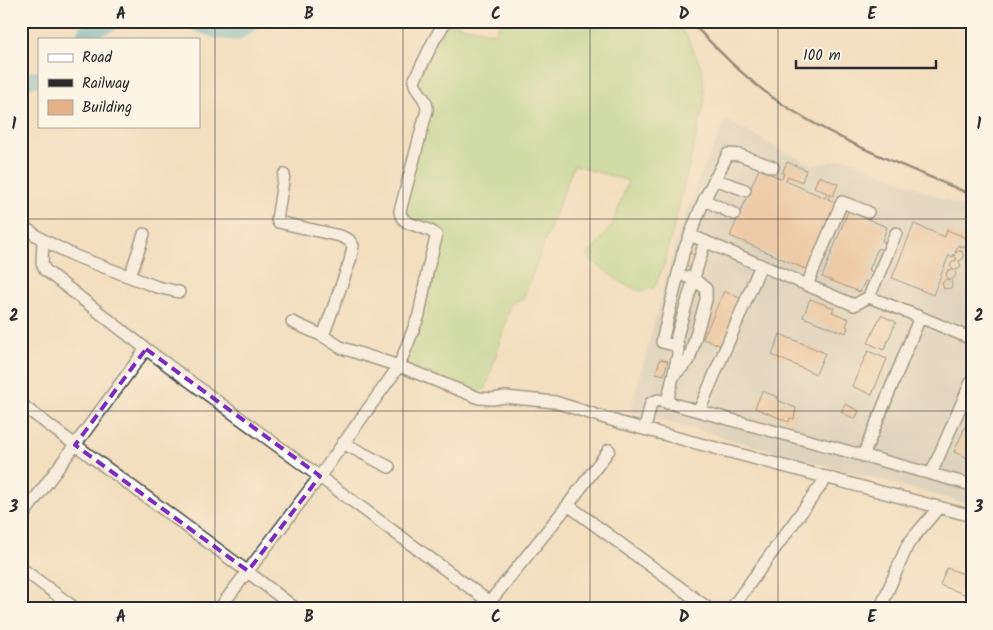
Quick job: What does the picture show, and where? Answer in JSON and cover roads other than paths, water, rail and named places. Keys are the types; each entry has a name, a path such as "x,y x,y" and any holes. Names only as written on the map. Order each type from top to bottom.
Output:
{"street":[{"path":"219,609 320,476 399,366 420,315 428,268 436,238 434,232 405,221 400,215 427,110 426,101 415,87 414,82 434,40 446,21"},
{"path":"678,346 662,342 678,274 690,235 714,179 728,154 740,155 773,167"},
{"path":"284,175 278,222 340,236 349,240 353,246 350,261 323,336"},
{"path":"714,179 745,190"},
{"path":"704,200 734,214"},
{"path":"807,285 842,202 868,212"},
{"path":"21,225 43,240 75,256 157,287 179,292"},
{"path":"690,235 854,305 869,297 896,233"},
{"path":"130,276 144,234"},
{"path":"43,240 42,262 45,270 146,349 320,476 491,606 609,450"},
{"path":"667,403 678,355 677,336 704,241"},
{"path":"698,411 761,265"},
{"path":"673,376 689,360 706,300 706,288 694,278 678,274"},
{"path":"869,297 972,339"},
{"path":"863,456 920,317"},
{"path":"292,322 323,336 342,348 399,366 479,398 493,399 505,397 555,402 645,430 972,516"},
{"path":"21,518 146,349"},
{"path":"931,474 972,380"},
{"path":"645,430 652,403 658,400 972,485"},
{"path":"21,404 248,571 296,609"},
{"path":"343,442 389,466"},
{"path":"731,609 826,477"},
{"path":"568,505 709,609"},
{"path":"880,609 908,544 939,507"},
{"path":"21,568 76,609"}],"waterway":[{"path":"83,38 86,32 117,21"},
{"path":"190,21 218,31 236,33 255,21"},
{"path":"21,81 38,78"}],"railway":[{"path":"690,21 725,57 763,90 811,122 856,145 972,195"}]}
